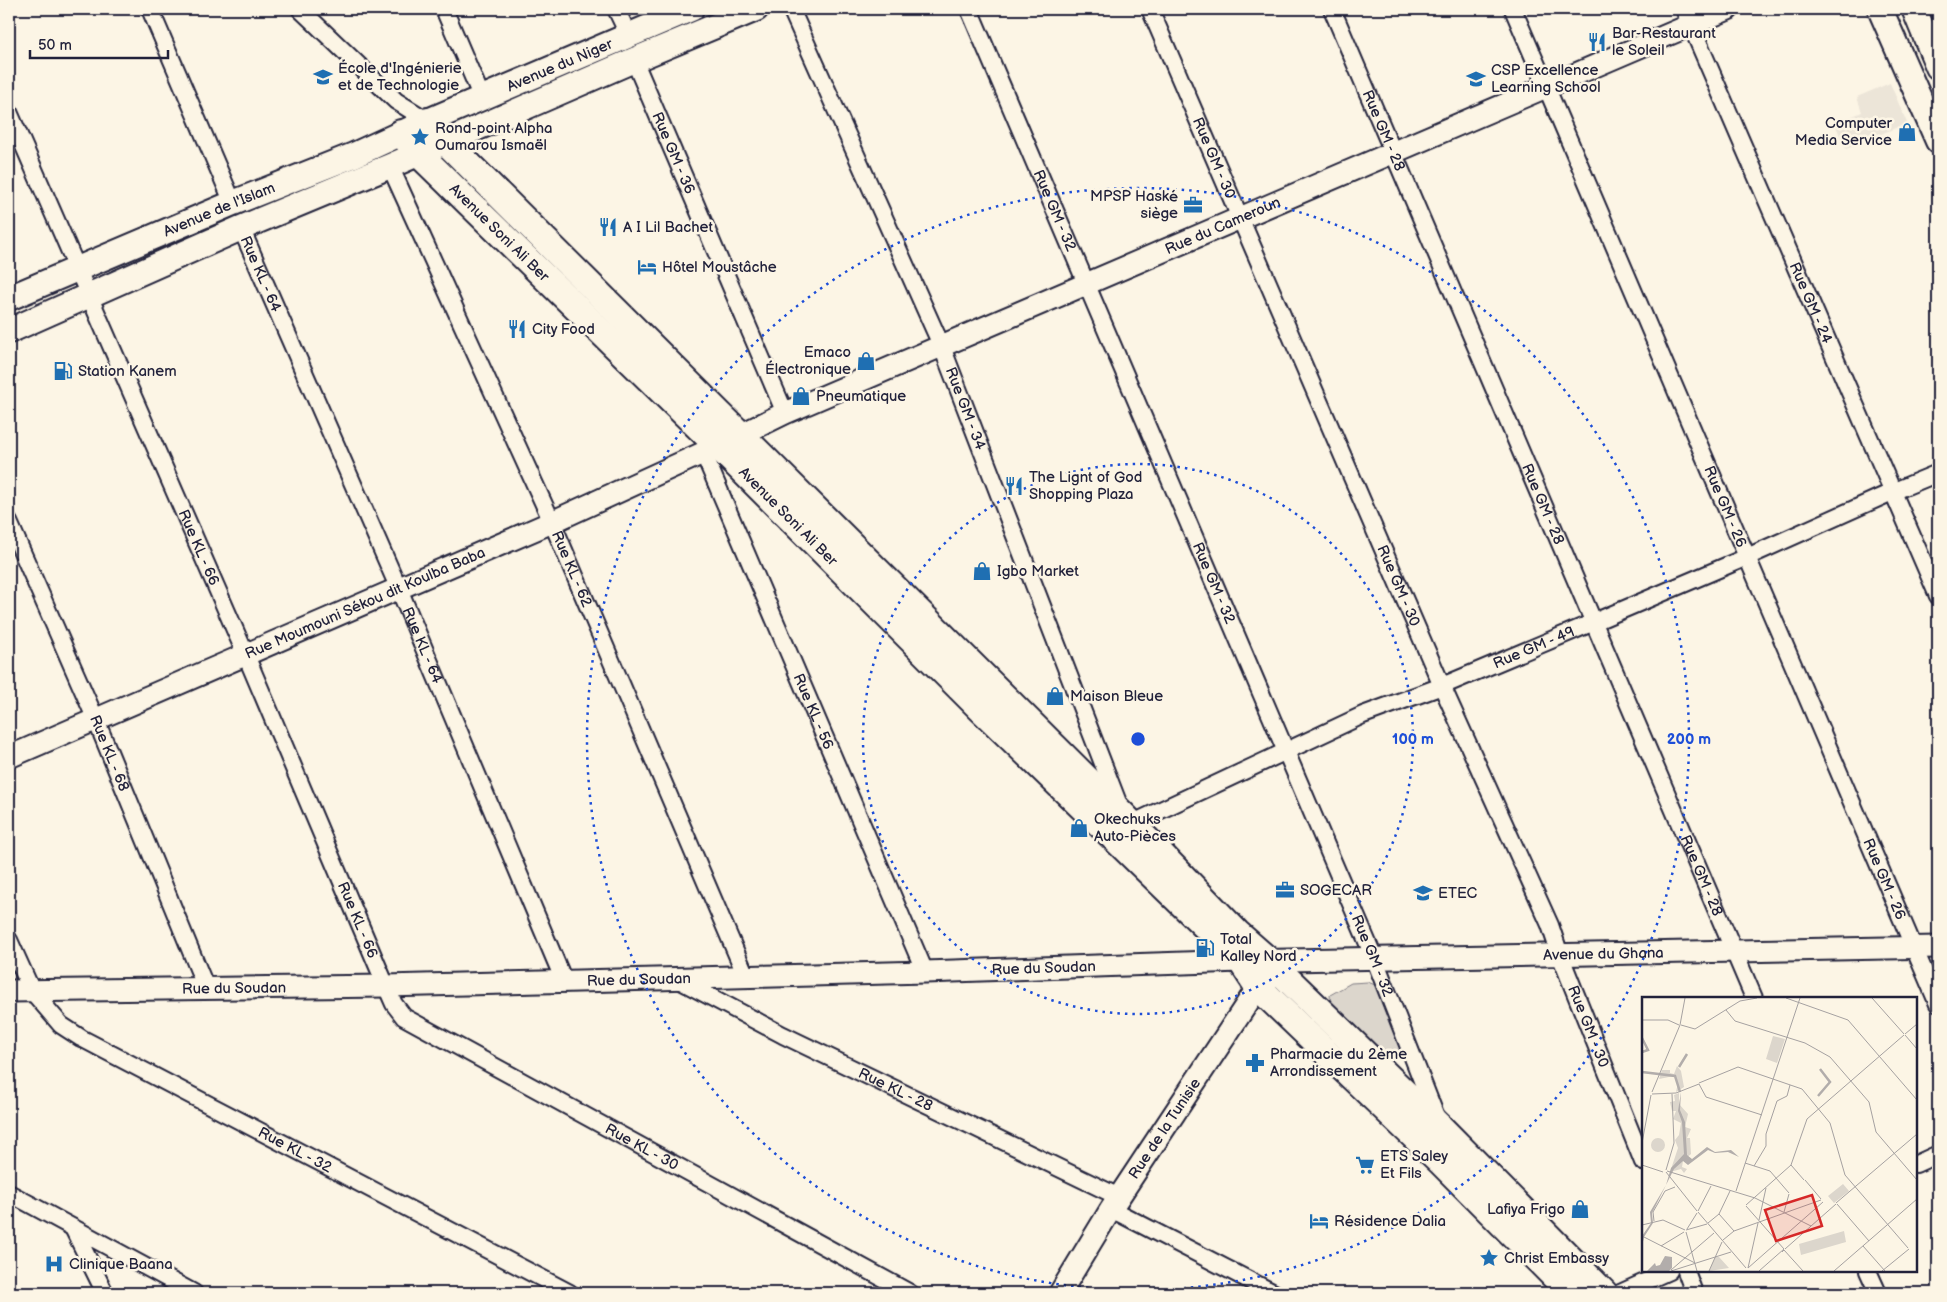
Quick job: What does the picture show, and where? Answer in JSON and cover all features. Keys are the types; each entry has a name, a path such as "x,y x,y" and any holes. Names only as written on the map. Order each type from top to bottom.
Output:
{"main road":[{"name":"Avenue du Niger","path":"428,121 691,9"},
{"name":"Avenue du Niger","path":"446,142 756,9"},
{"path":"1880,9 1938,141"},
{"path":"1914,9 1938,67"},
{"name":"Avenue de l'Islam","path":"9,298 233,202 354,155 428,121"},
{"name":"Avenue Soni Ali Ber","path":"428,121 721,444 980,708 1185,894"},
{"name":"Avenue Soni Ali Ber","path":"401,133 419,154 721,444 1127,820 1185,894"},
{"path":"419,154 446,142"},
{"name":"Avenue de l'Islam","path":"9,331 241,228 419,154"},
{"path":"1185,894 1240,961 1258,987 1441,1162 1571,1293"},
{"path":"1185,894 1237,933 1274,967 1441,1128 1604,1293"}],"street":[{"path":"150,9 233,202"},
{"path":"300,9 396,101 428,121"},
{"path":"444,9 482,98"},
{"path":"616,9 629,36"},
{"name":"Rue GM - 34","path":"791,9 942,347 1127,820"},
{"name":"Rue GM - 32","path":"969,9 1376,960 1441,1128 1441,1162"},
{"name":"Rue GM - 30","path":"1150,9 1442,686 1550,925 1560,956 1642,1160"},
{"name":"Rue GM - 28","path":"1332,9 1754,997"},
{"name":"Rue GM - 26","path":"1513,9 1938,1004"},
{"name":"Rue du Cameroun","path":"721,444 785,413 1547,86 1687,17 1728,9"},
{"name":"Rue GM - 24","path":"1687,17 1938,596"},
{"name":"Rue GM - 36","path":"634,60 785,413"},
{"path":"396,101 401,133"},
{"name":"Rue KL - 66","path":"9,112 245,653 386,986"},
{"name":"Rue KL - 62","path":"390,166 552,522 746,976"},
{"name":"Rue KL - 64","path":"241,228 399,589 564,982"},
{"name":"Rue Moumouni Sékou dit Koulba Baba","path":"9,757 245,653 399,589 552,522 721,444"},
{"name":"Rue KL - 56","path":"721,444 925,972"},
{"name":"Rue GM - 49","path":"1127,820 1286,753 1363,715 1442,686 1747,557 1938,473"},
{"name":"Rue KL - 68","path":"9,522 96,720 206,988"},
{"name":"Rue KL - 32","path":"9,940 32,991 62,1025 81,1038 570,1293"},
{"name":"Avenue du Ghana","path":"1274,967 1376,960 1938,947"},
{"name":"Rue du Soudan","path":"9,991 564,982 1240,961 1274,967"},
{"name":"Rue de la Tunisie","path":"1060,1293 1115,1203 1258,987 1274,967"},
{"name":"Rue KL - 28","path":"675,978 783,1035 1115,1203 1274,1293"},
{"name":"Rue KL - 30","path":"386,986 394,1004 404,1017 910,1293"},
{"path":"1917,1164 1938,1154"},
{"path":"9,1193 194,1293"},
{"path":"73,1228 105,1293"},
{"path":"1620,1293 1667,1272"},
{"path":"1686,1272 1694,1293"},
{"path":"1868,1272 1878,1293"}],"shaded area":[{"path":"1890,83 1907,123 1846,149 1835,124 1862,112 1857,97"},
{"path":"1368,982 1375,985 1401,1046 1395,1058 1392,1058 1366,1038 1331,1005 1330,995 1351,983"}],"place":[{"name":"Bar-Restaurant le Soleil","path":"1597,42"},
{"name":"École d'Ingénierie et de Technologie","path":"323,77"},
{"name":"CSP Excellence Learning School","path":"1476,79"},
{"name":"Computer Media Service","path":"1907,132"},
{"name":"Rond-point Alpha Oumarou Ismaël","path":"420,137"},
{"name":"MPSP Haské siège","path":"1193,205"},
{"name":"A I Lil Bachet","path":"608,227"},
{"name":"Hôtel Moustâche","path":"647,267"},
{"name":"City Food","path":"517,329"},
{"name":"Emaco Électronique","path":"866,361"},
{"name":"Station Kanem","path":"63,371"},
{"name":"Pneumatique","path":"801,396"},
{"name":"The Lignt of God Shopping Plaza","path":"1014,486"},
{"name":"Igbo Market","path":"982,571"},
{"name":"Maison Bleue","path":"1055,696"},
{"name":"Okechuks Auto-Pièces","path":"1079,828"},
{"name":"SOGECAR","path":"1285,890"},
{"name":"ETEC","path":"1423,893"},
{"name":"Total Kalley Nord","path":"1205,948"},
{"name":"Pharmacie du 2ème Arrondissement","path":"1255,1063"},
{"name":"ETS Saley Et Fils","path":"1365,1165"},
{"name":"Lafiya Frigo","path":"1580,1209"},
{"name":"Résidence Dalia","path":"1319,1221"},
{"name":"Christ Embassy","path":"1489,1258"},
{"name":"Clinique Baana","path":"54,1264"}]}
